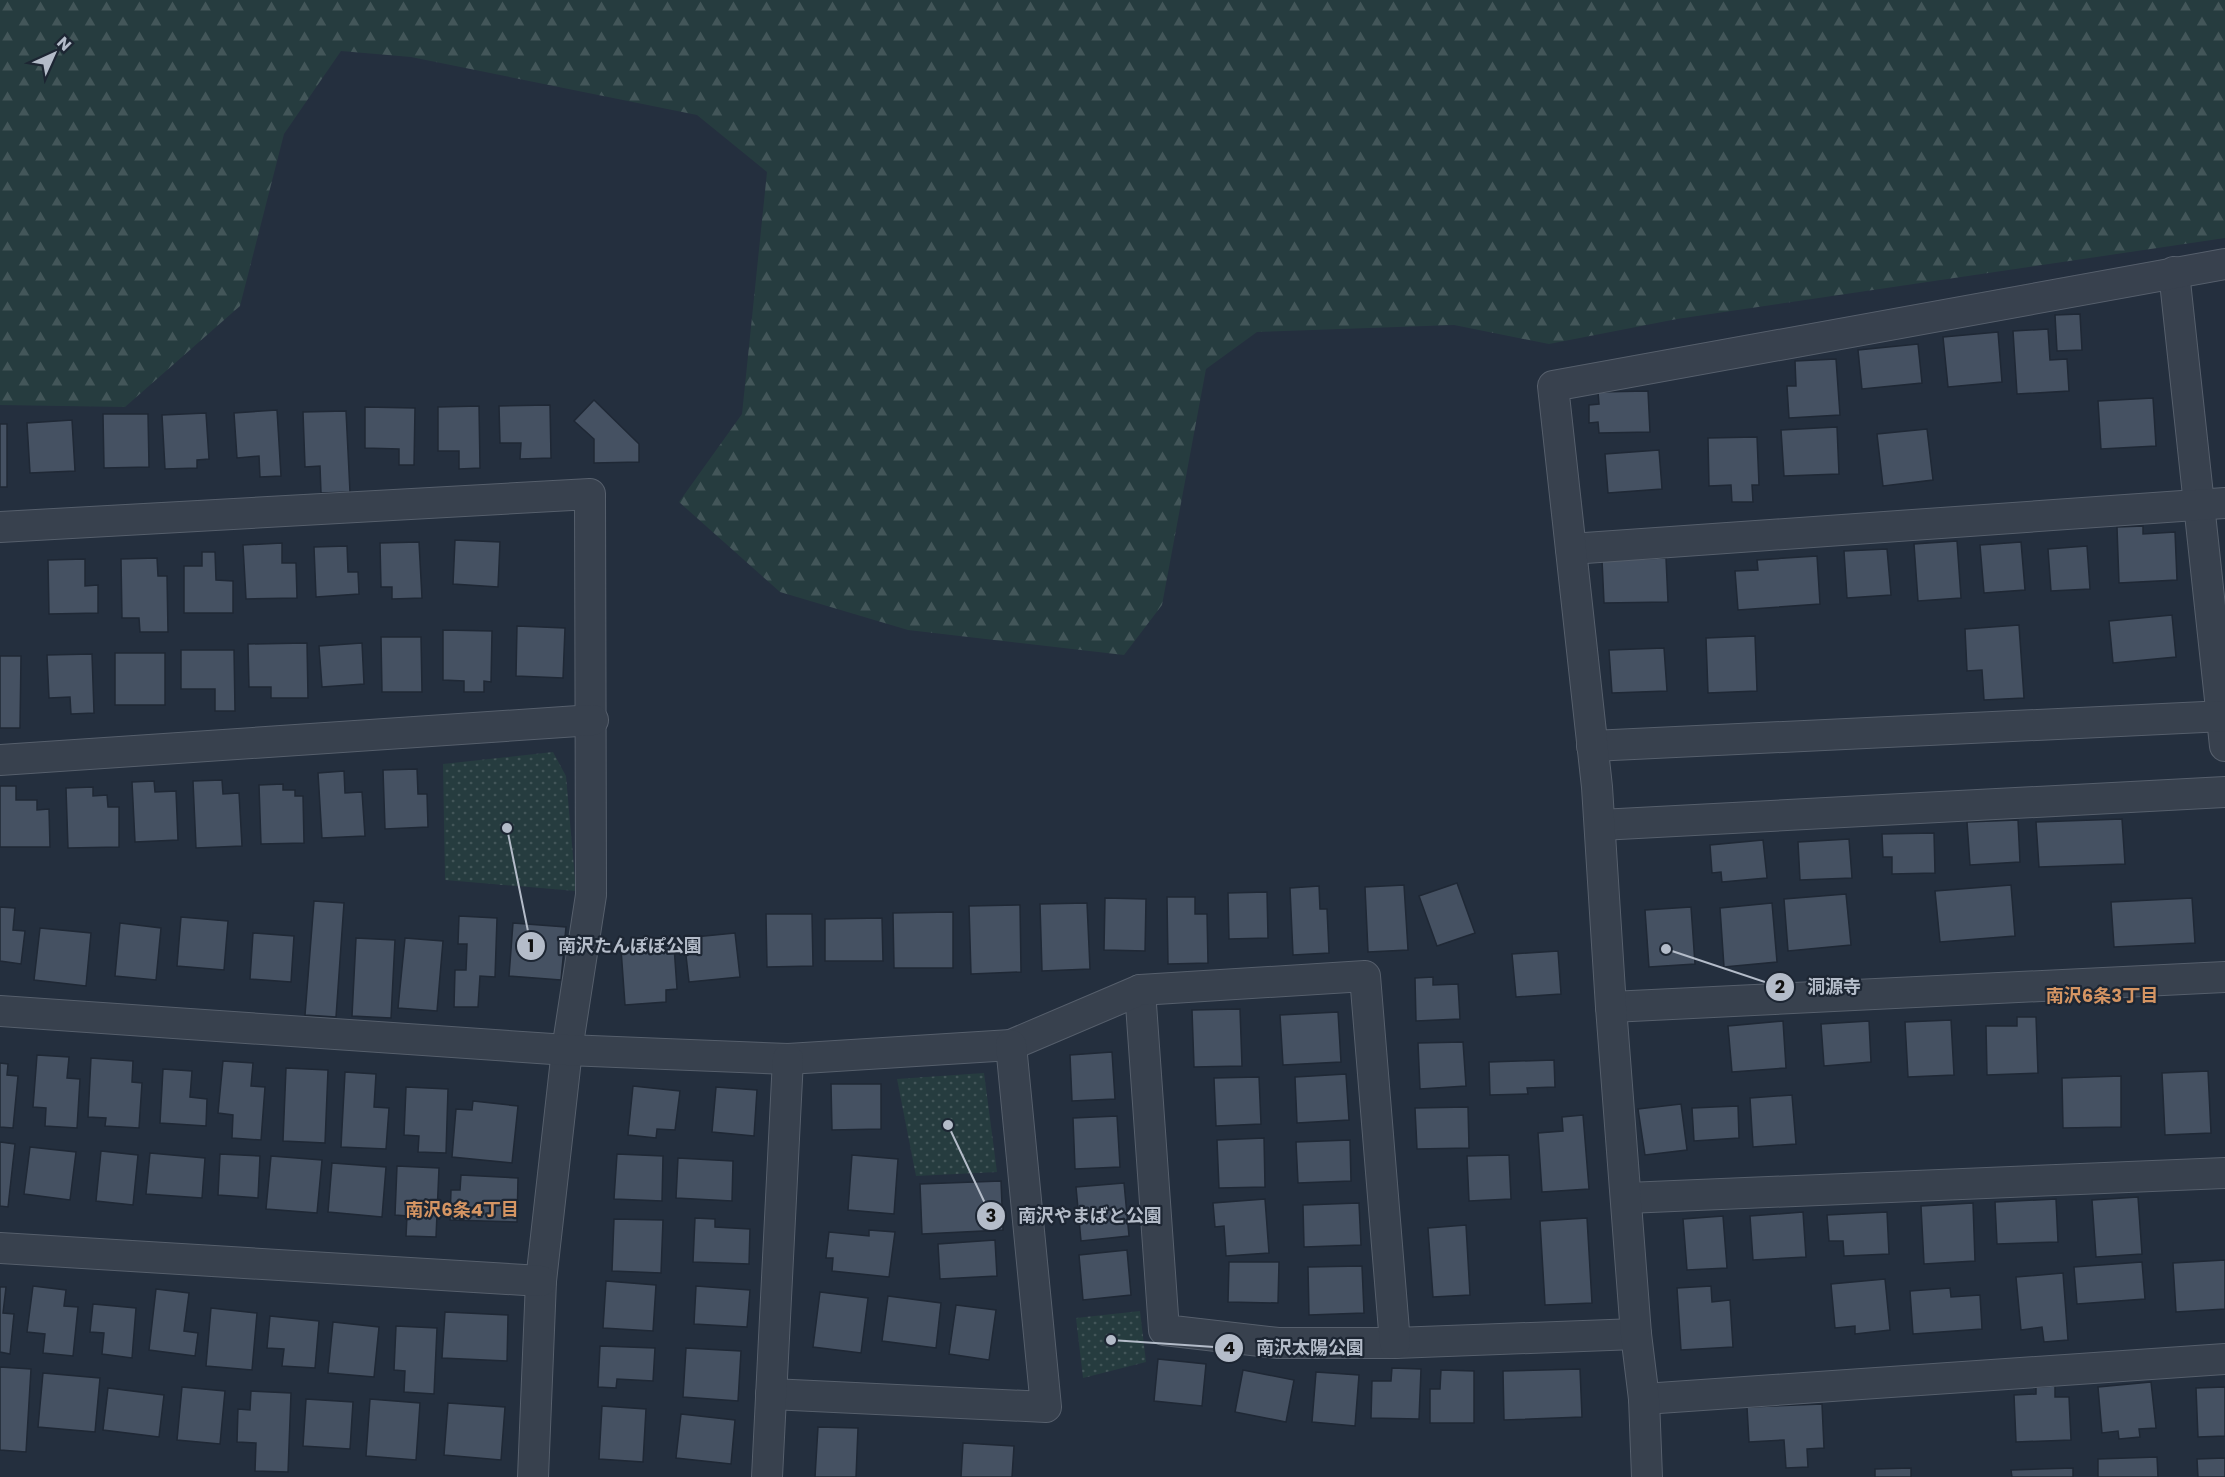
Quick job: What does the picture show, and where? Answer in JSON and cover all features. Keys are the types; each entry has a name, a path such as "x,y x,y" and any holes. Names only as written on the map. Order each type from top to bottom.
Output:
{"street":[{"path":"1647,1477 1644,1399 1636,1334 1628,1198 1611,1007 1600,825 1553,386 2225,264"},
{"path":"2174,272 2212,504 2225,746"},
{"path":"0,527 590,494 593,720 591,895 567,1050 541,1281 533,1477"},
{"path":"1571,549 2212,504"},
{"path":"1592,746 2224,716"},
{"path":"0,760 593,720"},
{"path":"1600,825 2225,792"},
{"path":"0,1011 567,1050 788,1059 1011,1045 1140,990 1365,976 1395,1343"},
{"path":"1611,1007 2225,977"},
{"path":"1140,990 1164,1330 1278,1343 1395,1343 1636,1334"},
{"path":"771,1394 1046,1407 1011,1045"},
{"path":"767,1477 788,1059"},
{"path":"1628,1198 2225,1173"},
{"path":"0,1248 541,1281"},
{"path":"1644,1399 2225,1359"}],"green space":[{"path":"0,0 2225,0 2225,238 1677,319 1549,344 1454,325 1257,332 1206,369 1162,605 1124,655 908,630 780,592 679,502 742,414 767,172 697,115 411,57 341,51 284,134 240,306 125,407 0,405"},
{"path":"553,752 566,776 576,891 445,880 443,764"},
{"path":"984,1073 997,1172 916,1176 897,1079"},
{"path":"1140,1311 1146,1362 1083,1378 1076,1318"}],"building":[{"path":"2080,314 2082,350 2057,351 2055,315"},
{"path":"2048,329 2050,360 2067,359 2069,391 2017,394 2013,331"},
{"path":"1998,332 2002,382 1948,387 1943,337"},
{"path":"1918,344 1922,383 1862,389 1858,350"},
{"path":"1836,359 1840,415 1789,418 1787,386 1796,386 1795,361"},
{"path":"1648,391 1650,432 1599,433 1598,422 1589,423 1589,405 1599,404 1598,392"},
{"path":"2153,398 2156,446 2101,449 2098,401"},
{"path":"594,400 639,444 639,462 594,463 594,439 574,421"},
{"path":"550,405 551,458 520,459 521,443 500,443 499,406"},
{"path":"479,406 480,468 459,469 459,451 438,451 438,407"},
{"path":"365,407 415,408 414,465 399,465 399,449 365,448"},
{"path":"277,410 281,476 260,477 259,456 237,458 234,413"},
{"path":"346,411 350,492 321,493 320,466 305,467 303,412"},
{"path":"206,413 209,459 197,460 197,468 165,469 162,415"},
{"path":"103,414 148,414 149,467 104,468"},
{"path":"72,420 75,471 30,473 27,423"},
{"path":"0,424 7,424 7,487 0,487"},
{"path":"1837,427 1839,474 1784,476 1781,430"},
{"path":"1927,429 1933,480 1883,486 1877,434"},
{"path":"1757,437 1759,485 1752,485 1753,502 1732,502 1731,485 1709,486 1708,438"},
{"path":"1659,450 1662,489 1608,493 1605,454"},
{"path":"2143,526 2143,534 2175,532 2177,580 2119,583 2117,527"},
{"path":"455,540 500,542 498,587 453,584"},
{"path":"1957,541 1961,598 1918,601 1914,544"},
{"path":"419,542 422,598 392,599 392,587 381,587 380,543"},
{"path":"2021,542 2025,590 1984,593 1980,545"},
{"path":"282,543 282,563 296,563 297,598 246,599 243,545"},
{"path":"347,546 348,572 358,572 359,594 316,597 314,547"},
{"path":"2087,546 2090,589 2051,591 2048,549"},
{"path":"1887,549 1891,595 1847,598 1844,551"},
{"path":"202,552 215,552 216,580 233,581 233,613 184,613 184,566 202,566"},
{"path":"1817,556 1820,604 1738,610 1735,571 1758,570 1757,560"},
{"path":"157,558 158,576 167,576 168,632 140,632 139,618 122,618 121,559"},
{"path":"1666,558 1668,602 1604,603 1602,560"},
{"path":"85,559 85,586 98,585 98,613 49,614 48,560"},
{"path":"2172,615 2176,657 2113,663 2109,621"},
{"path":"2019,625 2024,698 1984,700 1982,670 1967,671 1965,629"},
{"path":"517,626 565,628 563,678 516,676"},
{"path":"443,630 492,631 491,682 484,681 484,692 464,692 464,681 443,680"},
{"path":"1755,636 1757,691 1708,693 1706,638"},
{"path":"381,637 421,637 422,692 382,692"},
{"path":"307,643 308,698 271,698 271,687 249,687 248,644"},
{"path":"362,643 364,684 322,687 319,646"},
{"path":"1664,648 1667,691 1612,693 1609,650"},
{"path":"181,650 234,650 235,711 215,711 215,689 181,689"},
{"path":"115,653 165,653 165,705 115,705"},
{"path":"92,654 94,713 71,714 70,697 49,698 47,655"},
{"path":"0,656 21,656 20,728 0,728"},
{"path":"417,769 418,794 427,794 428,827 385,829 383,770"},
{"path":"344,771 345,793 362,792 365,836 322,838 318,773"},
{"path":"222,780 223,794 239,793 242,846 196,848 193,781"},
{"path":"154,781 155,792 176,791 178,840 135,842 132,782"},
{"path":"283,784 283,790 295,790 295,796 303,796 304,843 261,844 259,785"},
{"path":"0,786 16,786 16,800 37,800 37,810 49,809 50,847 0,847"},
{"path":"93,787 93,796 107,795 108,807 119,807 119,847 68,848 66,788"},
{"path":"2122,819 2125,864 2039,867 2036,822"},
{"path":"2018,820 2020,862 1970,865 1967,822"},
{"path":"1934,833 1935,873 1892,874 1892,857 1883,857 1882,834"},
{"path":"1849,839 1852,878 1800,880 1798,842"},
{"path":"1763,840 1767,878 1722,882 1721,872 1712,873 1710,845"},
{"path":"1457,883 1475,933 1437,946 1419,896"},
{"path":"1404,885 1408,950 1368,952 1365,887"},
{"path":"2011,885 2015,936 1940,942 1935,891"},
{"path":"1319,886 1320,909 1327,909 1329,953 1293,955 1290,888"},
{"path":"1267,892 1268,938 1229,939 1228,893"},
{"path":"1846,894 1851,945 1788,951 1784,899"},
{"path":"1167,897 1195,897 1195,914 1207,914 1208,963 1168,964"},
{"path":"1105,898 1146,899 1145,951 1104,950"},
{"path":"2192,898 2195,943 2114,947 2111,902"},
{"path":"314,901 344,903 336,1017 305,1015"},
{"path":"1087,903 1090,969 1042,971 1040,904"},
{"path":"1772,903 1777,962 1724,967 1720,908"},
{"path":"1020,905 1021,972 971,974 969,906"},
{"path":"0,907 15,908 13,930 25,931 21,964 0,961"},
{"path":"1691,907 1695,964 1649,967 1645,910"},
{"path":"953,912 953,968 894,968 893,913"},
{"path":"766,914 812,914 813,966 767,967"},
{"path":"459,916 497,918 495,977 480,976 478,1007 454,1007 455,970 466,970 467,944 458,944"},
{"path":"181,917 228,921 224,970 177,966"},
{"path":"882,918 883,961 825,961 825,919"},
{"path":"120,923 161,928 156,980 115,976"},
{"path":"513,923 566,927 561,980 509,976"},
{"path":"40,928 91,933 86,986 34,980"},
{"path":"253,933 294,936 291,982 250,979"},
{"path":"735,933 740,977 689,982 684,938"},
{"path":"356,938 395,940 391,1018 352,1016"},
{"path":"405,938 443,941 437,1011 398,1008"},
{"path":"674,946 677,989 666,990 666,1002 625,1005 621,949"},
{"path":"1558,951 1561,994 1516,997 1512,954"},
{"path":"1433,977 1433,985 1458,984 1460,1019 1416,1021 1415,978"},
{"path":"1240,1009 1242,1066 1194,1067 1192,1010"},
{"path":"1338,1012 1341,1062 1283,1065 1280,1015"},
{"path":"2017,1017 2036,1017 2038,1073 1987,1075 1986,1026 2017,1026"},
{"path":"1951,1020 1954,1075 1908,1077 1905,1022"},
{"path":"1783,1021 1786,1068 1732,1072 1728,1026"},
{"path":"1869,1021 1871,1062 1824,1066 1821,1024"},
{"path":"1463,1042 1466,1086 1420,1089 1418,1043"},
{"path":"1112,1052 1115,1099 1072,1101 1070,1055"},
{"path":"37,1055 69,1057 67,1078 80,1079 77,1128 45,1126 46,1108 33,1107"},
{"path":"91,1058 133,1061 132,1082 142,1083 139,1128 105,1126 106,1118 88,1117"},
{"path":"1554,1060 1555,1087 1527,1088 1528,1094 1490,1095 1489,1062"},
{"path":"223,1061 253,1063 251,1086 265,1087 261,1140 232,1138 233,1115 218,1113"},
{"path":"0,1063 8,1064 7,1075 18,1076 13,1128 0,1127"},
{"path":"286,1068 328,1070 325,1143 283,1141"},
{"path":"163,1069 192,1071 190,1097 207,1099 206,1126 160,1123"},
{"path":"2208,1071 2211,1133 2165,1135 2162,1073"},
{"path":"345,1072 376,1074 374,1107 389,1108 386,1149 341,1147"},
{"path":"1346,1074 1349,1120 1297,1123 1295,1077"},
{"path":"2121,1076 2121,1127 2063,1128 2062,1078"},
{"path":"1259,1077 1261,1124 1216,1126 1214,1078"},
{"path":"831,1084 881,1084 881,1129 832,1130"},
{"path":"633,1086 680,1091 675,1130 657,1129 656,1138 628,1135"},
{"path":"406,1087 448,1089 446,1153 418,1152 419,1136 404,1135"},
{"path":"716,1087 757,1090 754,1136 712,1132"},
{"path":"1792,1095 1796,1144 1753,1147 1750,1098"},
{"path":"473,1101 518,1106 512,1163 452,1157 456,1109 472,1110"},
{"path":"1681,1104 1687,1150 1645,1155 1638,1109"},
{"path":"1738,1106 1739,1138 1694,1141 1692,1108"},
{"path":"1468,1107 1469,1148 1417,1149 1415,1108"},
{"path":"1583,1115 1589,1189 1542,1192 1538,1133 1563,1131 1562,1117"},
{"path":"1117,1116 1120,1167 1075,1169 1073,1118"},
{"path":"1264,1138 1265,1187 1219,1188 1217,1140"},
{"path":"1350,1140 1351,1181 1298,1183 1296,1142"},
{"path":"0,1142 15,1144 8,1207 0,1206"},
{"path":"30,1147 76,1152 70,1200 24,1194"},
{"path":"101,1151 138,1155 133,1205 96,1201"},
{"path":"150,1153 205,1158 202,1198 146,1194"},
{"path":"220,1154 260,1156 258,1198 218,1195"},
{"path":"617,1154 663,1156 662,1201 614,1199"},
{"path":"852,1155 898,1159 894,1214 848,1210"},
{"path":"1509,1155 1511,1199 1469,1201 1467,1156"},
{"path":"271,1156 322,1160 317,1213 266,1209"},
{"path":"678,1158 733,1161 732,1201 676,1198"},
{"path":"332,1163 386,1167 382,1217 328,1212"},
{"path":"397,1166 439,1168 436,1237 406,1236 407,1216 395,1215"},
{"path":"461,1175 518,1178 517,1222 450,1220 451,1190 460,1190"},
{"path":"1001,1181 1003,1230 922,1234 920,1184"},
{"path":"1124,1183 1129,1236 1081,1241 1076,1187"},
{"path":"2138,1197 2142,1254 2096,1257 2092,1200"},
{"path":"1265,1199 1269,1253 1226,1256 1224,1226 1215,1227 1213,1203"},
{"path":"2056,1199 2058,1242 1997,1244 1995,1202"},
{"path":"1359,1203 1361,1245 1304,1247 1303,1205"},
{"path":"1973,1203 1975,1261 1924,1264 1921,1206"},
{"path":"1803,1212 1806,1257 1753,1260 1750,1216"},
{"path":"1887,1212 1889,1254 1844,1256 1843,1241 1829,1241 1827,1215"},
{"path":"1723,1216 1727,1268 1687,1270 1683,1219"},
{"path":"695,1218 715,1219 715,1227 750,1229 749,1264 693,1262"},
{"path":"1587,1218 1592,1303 1545,1305 1540,1221"},
{"path":"614,1219 663,1220 661,1273 612,1271"},
{"path":"1466,1225 1470,1295 1433,1297 1428,1228"},
{"path":"869,1230 895,1232 889,1277 832,1271 833,1258 826,1258 829,1232 869,1236"},
{"path":"995,1240 997,1276 940,1279 938,1244"},
{"path":"1127,1250 1131,1295 1083,1300 1079,1255"},
{"path":"2225,1260 2225,1309 2176,1312 2173,1263"},
{"path":"1229,1262 1279,1262 1278,1303 1228,1302"},
{"path":"2142,1262 2145,1299 2077,1304 2074,1267"},
{"path":"1362,1266 1364,1313 1309,1315 1308,1267"},
{"path":"2063,1273 2068,1340 2044,1342 2042,1327 2021,1330 2016,1277"},
{"path":"1885,1279 1890,1330 1855,1334 1855,1326 1835,1328 1831,1284"},
{"path":"606,1281 656,1285 653,1331 603,1328"},
{"path":"33,1286 66,1290 64,1306 78,1307 73,1356 43,1353 45,1334 27,1332"},
{"path":"696,1286 750,1290 747,1327 694,1324"},
{"path":"1711,1286 1712,1302 1730,1300 1733,1347 1681,1350 1677,1288"},
{"path":"0,1287 6,1287 3,1313 14,1314 10,1354 0,1352"},
{"path":"1950,1288 1951,1297 1980,1295 1982,1329 1913,1334 1910,1291"},
{"path":"156,1289 189,1293 184,1331 198,1333 195,1356 149,1350"},
{"path":"820,1292 868,1298 861,1353 813,1347"},
{"path":"888,1296 941,1303 936,1348 882,1341"},
{"path":"93,1304 136,1308 132,1358 102,1354 104,1333 90,1332"},
{"path":"956,1305 996,1310 989,1360 949,1354"},
{"path":"211,1308 257,1313 252,1370 206,1366"},
{"path":"445,1312 508,1315 507,1361 442,1358"},
{"path":"270,1316 319,1321 315,1368 282,1366 284,1349 267,1348"},
{"path":"333,1322 379,1327 374,1377 328,1373"},
{"path":"396,1326 437,1328 434,1394 404,1392 405,1371 394,1370"},
{"path":"600,1346 655,1348 653,1381 617,1379 616,1388 598,1387"},
{"path":"686,1348 741,1351 738,1401 683,1397"},
{"path":"1158,1359 1206,1364 1202,1406 1154,1401"},
{"path":"0,1367 31,1369 26,1452 0,1450"},
{"path":"1392,1368 1421,1369 1419,1419 1371,1418 1372,1381 1391,1381"},
{"path":"1580,1369 1582,1417 1504,1420 1503,1371"},
{"path":"1243,1370 1294,1380 1286,1422 1235,1412"},
{"path":"1441,1370 1474,1371 1474,1423 1430,1423 1430,1389 1440,1389"},
{"path":"1316,1372 1359,1375 1355,1426 1312,1422"},
{"path":"43,1373 100,1378 95,1432 38,1427"},
{"path":"2151,1382 2156,1428 2139,1429 2140,1437 2119,1439 2118,1431 2102,1433 2098,1387"},
{"path":"2055,1386 2055,1397 2069,1397 2071,1440 2016,1442 2014,1395 2036,1394 2036,1387"},
{"path":"182,1387 225,1391 220,1444 177,1440"},
{"path":"2225,1387 2225,1436 2198,1437 2196,1388"},
{"path":"108,1388 164,1395 159,1437 103,1430"},
{"path":"251,1391 291,1393 288,1472 255,1471 256,1443 237,1442 238,1409 250,1410"},
{"path":"306,1399 353,1402 350,1449 303,1446"},
{"path":"370,1399 420,1403 416,1460 366,1456"},
{"path":"448,1403 505,1407 501,1460 444,1455"},
{"path":"1822,1404 1824,1448 1807,1449 1808,1467 1786,1468 1784,1440 1749,1442 1747,1407"},
{"path":"602,1406 646,1409 643,1462 599,1459"},
{"path":"681,1414 735,1420 731,1464 676,1458"},
{"path":"818,1427 858,1428 856,1477 815,1477"},
{"path":"963,1443 1014,1446 1012,1477 961,1477"},
{"path":"2157,1457 2158,1477 2098,1477 2098,1459"},
{"path":"2225,1458 2225,1477 2198,1477 2197,1459"},
{"path":"1911,1468 1911,1477 1875,1477 1875,1469"},
{"path":"2073,1468 2073,1477 2012,1477 2011,1470"}],"place":[{"name":"南沢たんぽぽ公園","path":"507,828"},
{"name":"洞源寺","path":"1666,949"},
{"name":"南沢やまばと公園","path":"948,1125"},
{"name":"南沢太陽公園","path":"1111,1340"}],"district":[{"name":"南沢6条3丁目","path":"2102,996"},
{"name":"南沢6条4丁目","path":"462,1210"}]}
